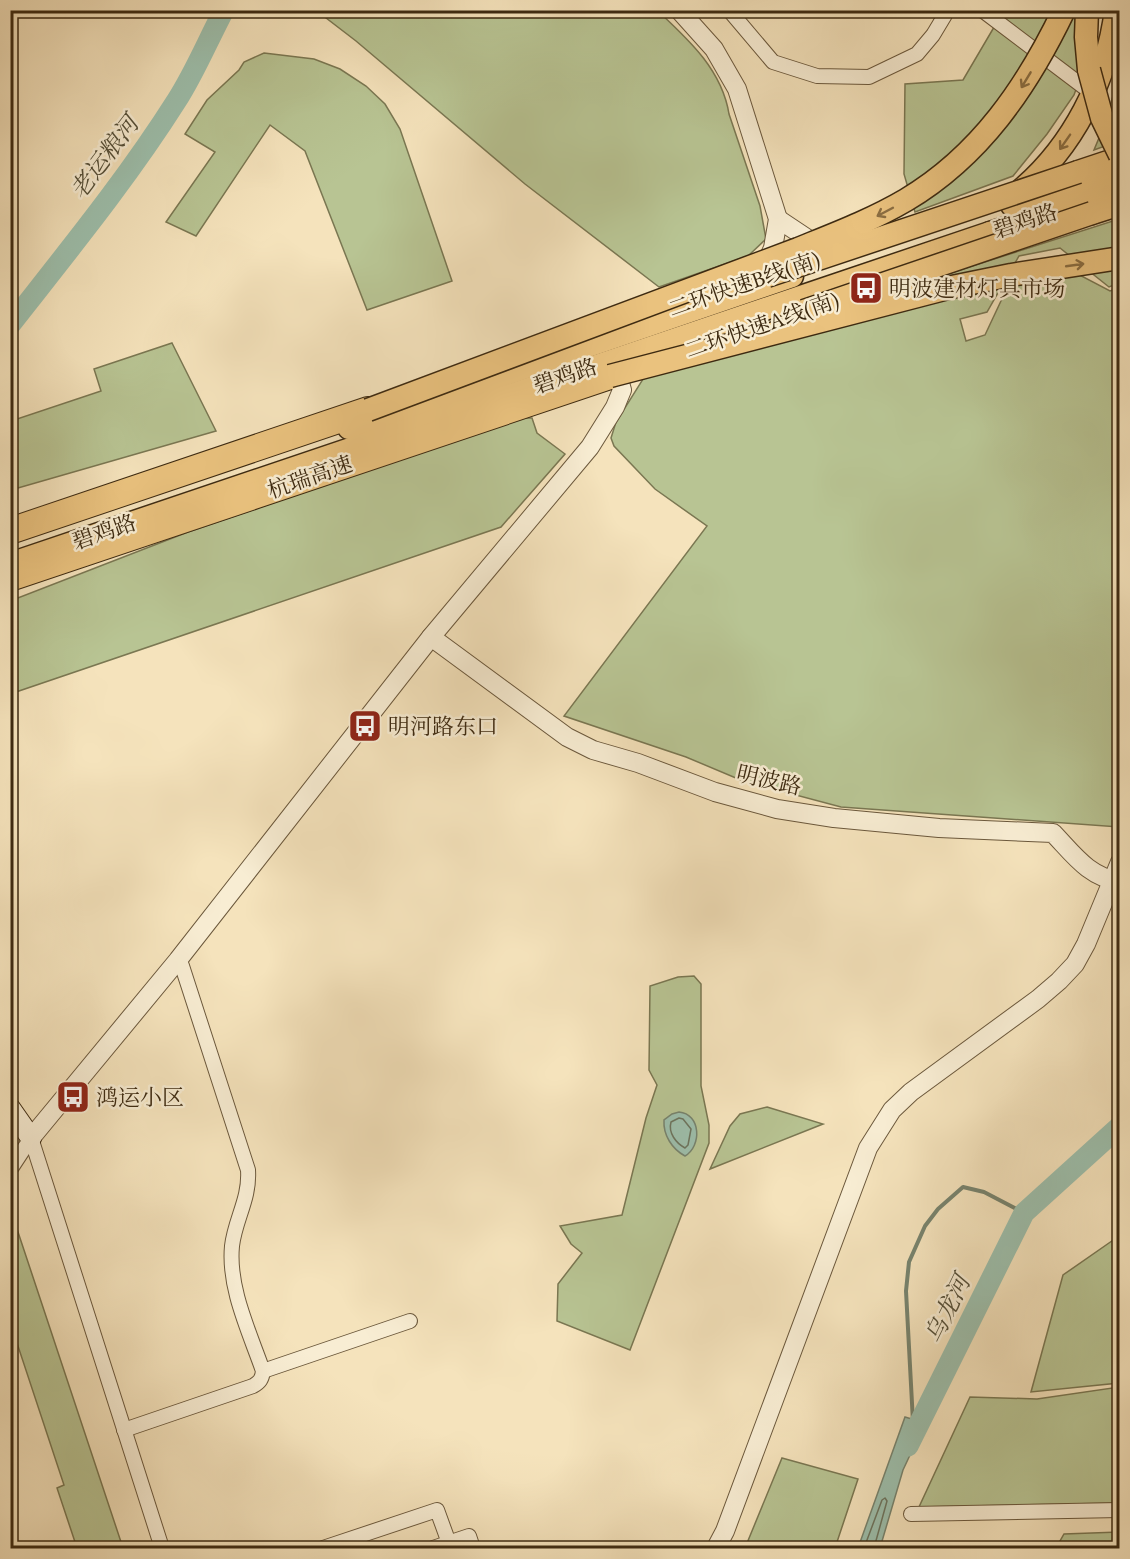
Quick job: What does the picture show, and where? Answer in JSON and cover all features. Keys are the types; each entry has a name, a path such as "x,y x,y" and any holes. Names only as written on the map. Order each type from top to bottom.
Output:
{"highway":[{"name":"杭瑞高速","path":"10,578 612,368"},
{"name":"杭瑞高速","path":"10,531 368,410"}],"main road":[{"path":"368,410 854,227 906,200 957,163 1001,117 1029,75 1064,10"},
{"path":"1087,10 1087,54 1092,86 1102,118 1119,156"},
{"path":"1094,91 1100,53 1096,10"},
{"path":"987,223 1046,166 1068,137 1094,91 1108,53 1116,10"},
{"name":"二环快速B线(南)","path":"368,410 1119,156"},
{"name":"碧鸡路","path":"10,564 612,368 1119,172"},
{"name":"碧鸡路","path":"10,544 849,257 1119,190"},
{"name":"二环快速A线(南)","path":"612,368 1119,204"},
{"path":"612,368 952,287 1119,258"},
{"path":"10,1108 31,1138"},
{"path":"10,1127 31,1138"}],"street":[{"path":"679,10 714,49 737,89 778,219 773,248 754,289"},
{"path":"729,10 773,62 817,76 869,77 917,54 933,35 948,10"},
{"path":"982,10 1094,91"},
{"path":"778,219 808,238 849,257"},
{"path":"10,1170 31,1138 178,960 431,637 590,447 615,407 622,390 612,368"},
{"name":"明波路","path":"431,637 567,736 593,750 639,763 715,792 777,809 834,818 939,828 1053,833 1088,870 1099,877 1115,881"},
{"path":"716,1548 729,1521 868,1148 892,1110 911,1092 1038,999 1074,964 1086,944 1115,881 1119,862"},
{"path":"124,1430 253,1386 260,1382 262,1371 232,1280 232,1243 249,1185 248,1170 182,966 178,960"},
{"path":"31,1138 162,1548"},
{"path":"262,1371 410,1321"},
{"path":"322,1548 437,1510 449,1543"},
{"path":"911,1514 1119,1510"},
{"path":"433,1548 469,1536 473,1548"}],"shaded area":[{"path":"317,11 658,11 692,45 712,70 719,83 760,206 766,239 748,256 659,287 525,184 356,41"},
{"path":"995,11 1085,11 1085,65 1074,95 1047,134 1013,176 915,212 904,174 905,84 963,80 1000,17"},
{"path":"264,53 314,59 340,69 366,86 385,104 400,129 452,281 367,310 305,151 270,125 196,236 166,222 215,152 185,134 207,100 239,70 244,62"},
{"path":"1119,74 1119,141 1094,150 1106,121"},
{"path":"1119,219 1119,283 1109,287 1060,248 1019,256 987,312 960,319 966,341 985,335 1009,284 1074,272 1110,291 1119,288 1119,827 841,807 743,781 686,757 564,716 707,526 655,489 614,446 611,438 616,422 643,379 935,278"},
{"path":"172,343 216,431 11,490 11,421 101,391 94,369"},
{"path":"520,418 532,418 537,433 565,454 501,527 13,693 10,686 10,601 188,532"},
{"path":"694,976 701,984 701,1086 709,1125 709,1143 630,1350 557,1321 558,1284 582,1253 571,1244 560,1226 622,1215 646,1118 657,1085 649,1070 650,986 678,977"},
{"path":"767,1107 823,1124 710,1169 730,1126 740,1114"},
{"path":"1119,1198 1119,1236 1114,1203"},
{"path":"15,1223 123,1548 77,1548 57,1488 64,1485 11,1325 10,1231"},
{"path":"1119,1236 1119,1383 1031,1392 1063,1275"},
{"path":"1119,1387 1119,1503 919,1507 970,1397 1037,1399"},
{"path":"782,1458 858,1479 835,1548 745,1548"},
{"path":"1119,1532 1119,1548 1056,1548 1064,1534"}],"water":[{"path":"679,1112 692,1118 697,1131 694,1145 685,1156 669,1141 664,1126 664,1120"},
{"path":"905,1417 925,1423 903,1470 880,1548 858,1548"}],"waterway":[{"name":"老运粮河","path":"10,325 158,129 190,78 224,10"},
{"name":"乌龙河","path":"908,1446 1024,1213 1120,1126"},
{"path":"913,1422 906,1291 909,1262 925,1226 938,1209 963,1187 984,1192 1024,1213"}],"place":[{"name":"明波建材灯具市场","path":"866,288"},
{"name":"明河路东口","path":"365,726"},
{"name":"鸿运小区","path":"73,1097"}]}
